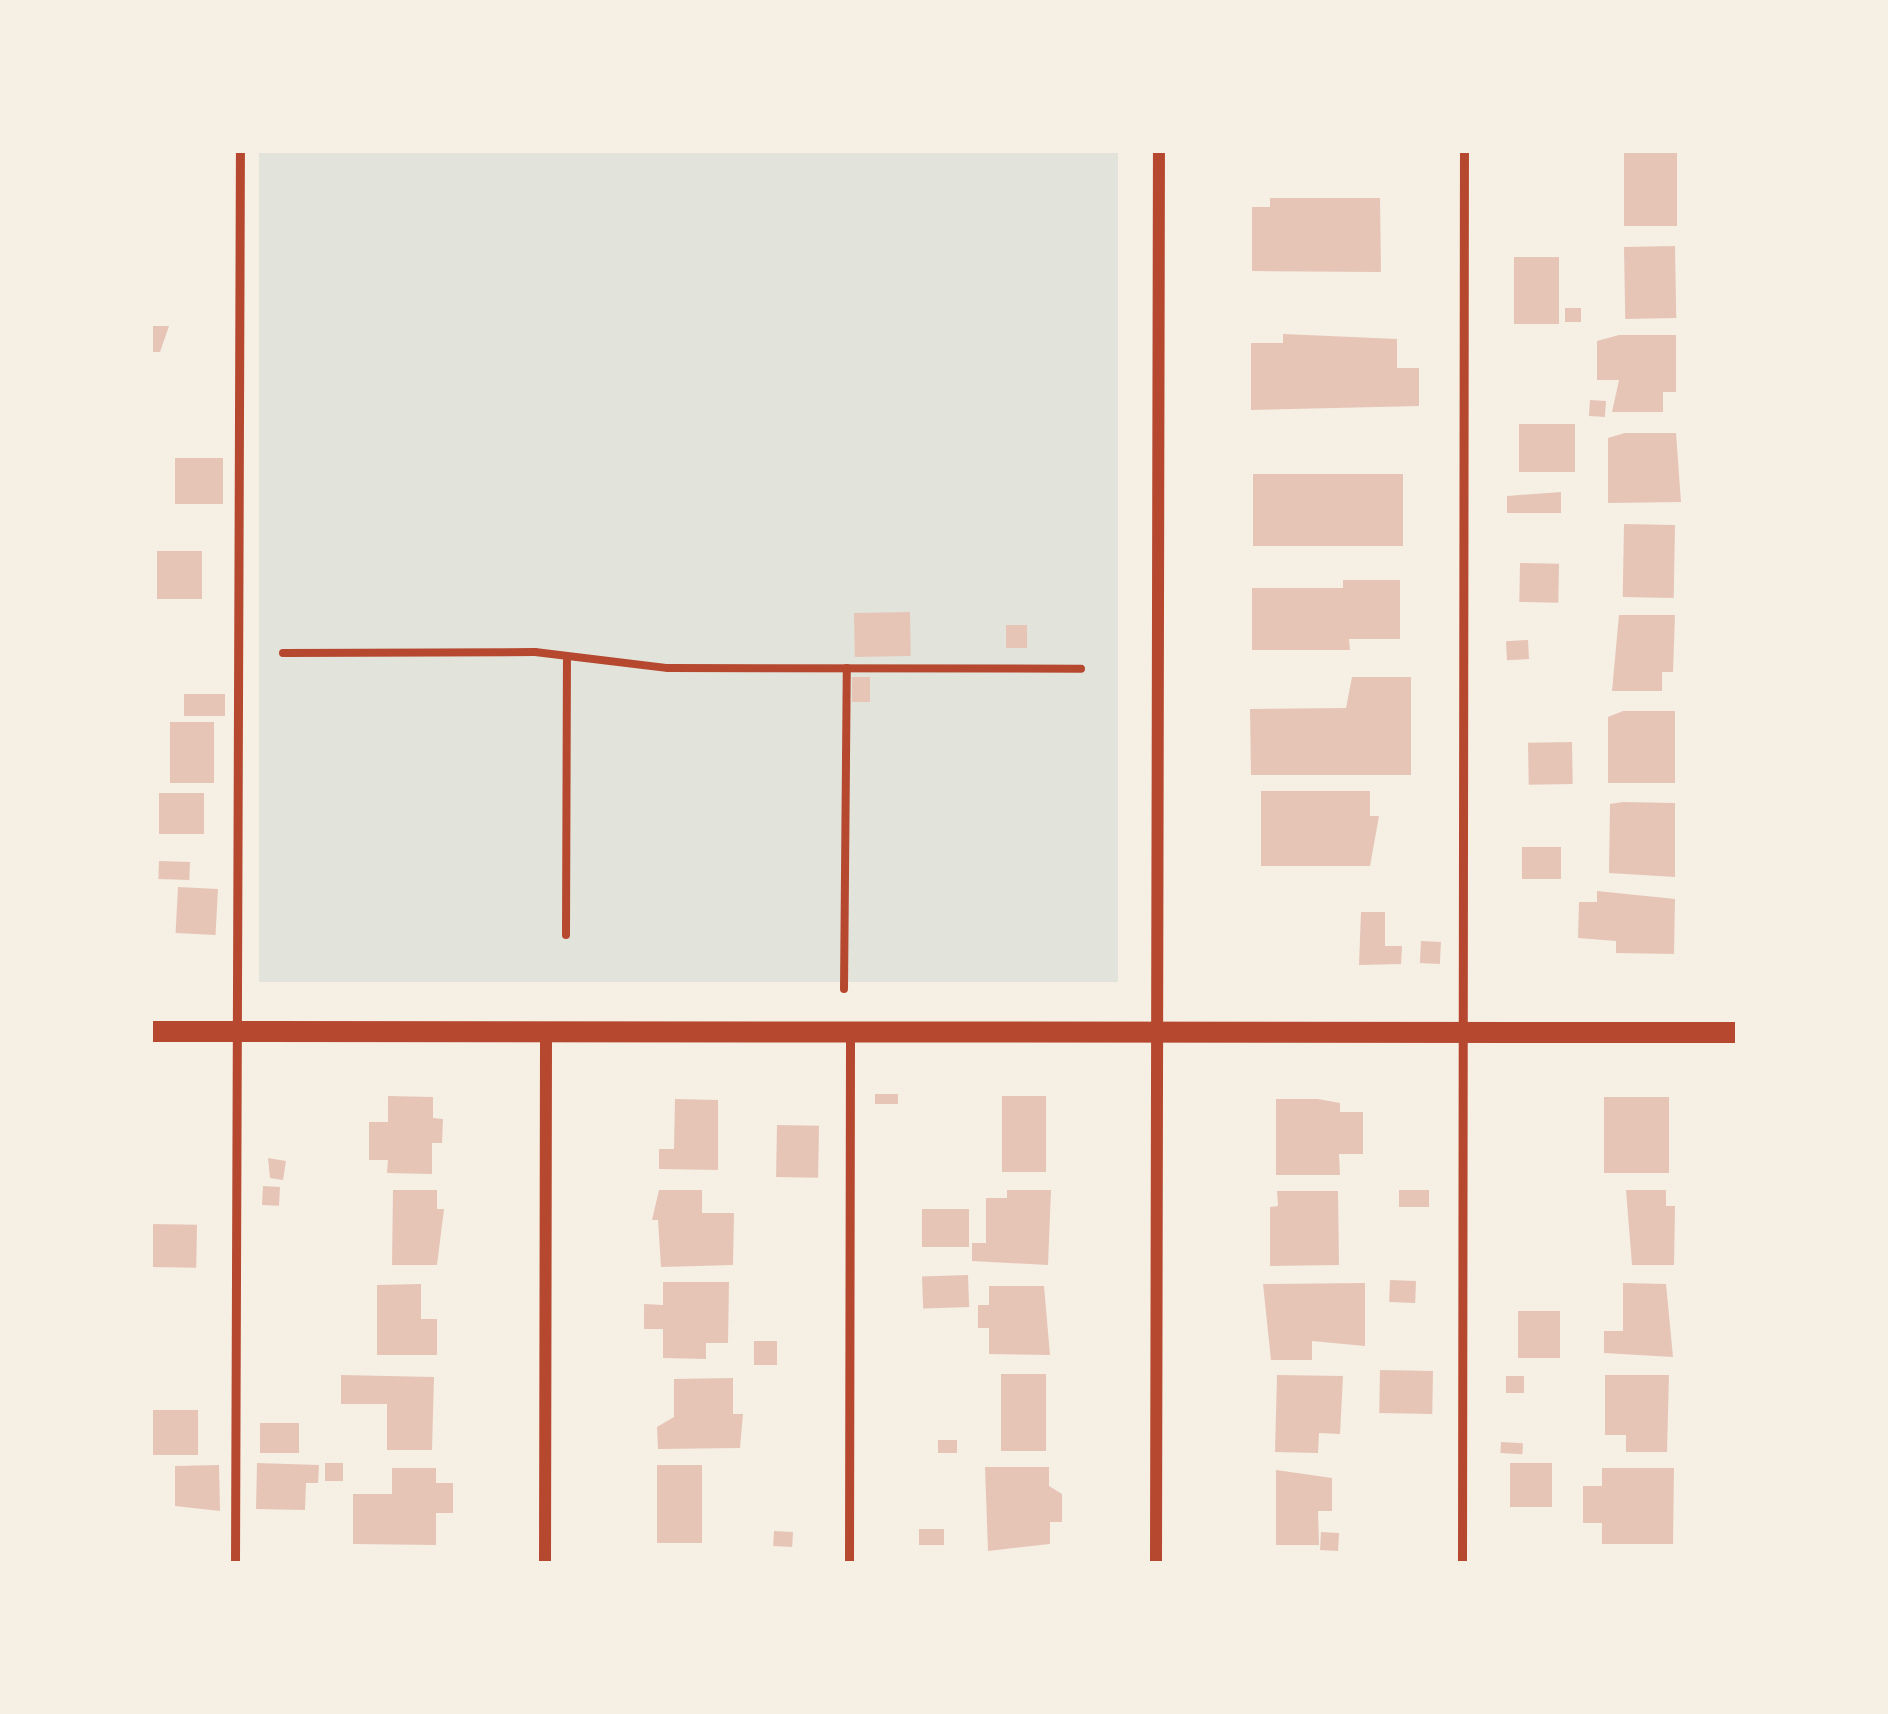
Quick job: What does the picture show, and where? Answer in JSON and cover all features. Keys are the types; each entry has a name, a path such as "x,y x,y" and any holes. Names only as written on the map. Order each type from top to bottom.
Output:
{"street":[{"path":"1156,1564 1159,150"},
{"path":"150,1031 1738,1032"},
{"path":"545,1564 546,1031"}],"lane":[{"path":"235,1564 240,150"},
{"path":"1462,1564 1464,150"},
{"path":"849,1564 850,1031"}],"path":[{"path":"283,653 535,652 567,661 1081,669"},
{"path":"566,935 567,661"},
{"path":"844,989 848,668"}],"shaded area":[{"path":"259,150 1118,150 1118,982 259,982"}],"building":[{"path":"1624,151 1677,151 1677,226 1624,226"},
{"path":"1270,198 1380,198 1381,272 1252,271 1252,207 1270,207"},
{"path":"1675,246 1676,318 1625,319 1624,247"},
{"path":"1514,257 1559,257 1559,324 1514,324"},
{"path":"1565,308 1581,308 1581,322 1565,322"},
{"path":"150,326 169,326 160,352 150,352"},
{"path":"1283,334 1397,339 1397,368 1419,368 1419,406 1251,410 1251,343 1283,343"},
{"path":"1619,335 1676,335 1676,392 1663,392 1663,412 1612,412 1619,380 1597,380 1597,341"},
{"path":"1590,400 1606,401 1605,417 1589,416"},
{"path":"1519,424 1575,424 1575,472 1519,472"},
{"path":"1625,433 1676,433 1681,502 1608,503 1608,438"},
{"path":"175,458 223,458 223,504 175,504"},
{"path":"1253,474 1403,474 1403,546 1253,546"},
{"path":"1561,492 1561,513 1507,513 1507,496"},
{"path":"1624,524 1675,525 1674,598 1623,597"},
{"path":"157,551 202,551 202,599 157,599"},
{"path":"1520,563 1559,564 1558,603 1519,602"},
{"path":"1343,580 1400,580 1400,639 1349,639 1350,650 1252,650 1252,588 1343,588"},
{"path":"910,612 911,656 855,657 854,613"},
{"path":"1619,615 1675,615 1673,672 1662,672 1662,691 1612,691"},
{"path":"1006,625 1027,625 1027,648 1006,648"},
{"path":"1528,640 1529,659 1507,660 1506,641"},
{"path":"852,677 870,677 870,702 852,702"},
{"path":"1352,677 1411,677 1411,775 1251,775 1250,709 1346,708"},
{"path":"184,694 225,694 225,716 184,716"},
{"path":"1623,711 1675,711 1675,783 1608,783 1608,717"},
{"path":"170,722 214,722 214,783 170,783"},
{"path":"1572,742 1573,784 1529,785 1528,743"},
{"path":"1261,791 1370,791 1370,816 1379,816 1370,866 1261,866"},
{"path":"159,793 204,793 204,834 159,834"},
{"path":"1675,803 1675,877 1609,873 1610,804"},
{"path":"1522,847 1561,847 1561,879 1522,879"},
{"path":"159,861 190,862 189,880 158,879"},
{"path":"178,887 218,889 216,935 176,933"},
{"path":"1597,891 1675,899 1674,954 1616,953 1616,941 1578,938 1579,902 1597,902"},
{"path":"1361,912 1385,912 1385,946 1402,946 1401,964 1359,965"},
{"path":"1421,941 1441,942 1440,964 1420,963"},
{"path":"875,1094 898,1094 898,1104 875,1104"},
{"path":"388,1096 433,1097 433,1118 443,1119 442,1143 432,1143 432,1174 387,1173 388,1160 369,1160 369,1122 388,1122"},
{"path":"1002,1096 1046,1096 1046,1172 1002,1172"},
{"path":"1604,1097 1669,1097 1669,1173 1604,1173"},
{"path":"675,1099 718,1100 718,1170 659,1169 659,1149 674,1149"},
{"path":"1276,1099 1318,1099 1340,1103 1340,1112 1363,1112 1363,1154 1339,1154 1340,1175 1276,1175"},
{"path":"777,1125 819,1126 818,1178 776,1177"},
{"path":"268,1158 286,1161 283,1180 270,1178"},
{"path":"263,1186 280,1187 279,1206 262,1205"},
{"path":"393,1190 437,1190 437,1209 444,1209 437,1265 392,1265"},
{"path":"659,1190 702,1190 702,1213 734,1213 733,1265 661,1267 658,1220 652,1220"},
{"path":"1007,1190 1051,1190 1048,1265 972,1261 972,1243 986,1243 986,1198 1007,1198"},
{"path":"1399,1190 1429,1190 1429,1207 1399,1207"},
{"path":"1626,1190 1666,1190 1666,1206 1675,1206 1674,1265 1632,1265"},
{"path":"1277,1191 1338,1191 1339,1265 1270,1266 1270,1207 1278,1206"},
{"path":"922,1209 969,1209 969,1247 922,1247"},
{"path":"150,1224 197,1225 196,1268 150,1267"},
{"path":"968,1275 969,1307 923,1309 922,1277"},
{"path":"1390,1280 1416,1281 1415,1303 1389,1302"},
{"path":"663,1282 729,1282 728,1343 706,1343 706,1359 663,1358 663,1329 644,1329 644,1304 663,1305"},
{"path":"1365,1283 1365,1346 1312,1341 1312,1360 1271,1360 1263,1284"},
{"path":"1623,1283 1666,1284 1673,1357 1604,1353 1604,1331 1623,1331"},
{"path":"421,1284 421,1319 437,1319 437,1355 377,1355 377,1285"},
{"path":"989,1286 1044,1286 1050,1355 989,1354 989,1328 978,1328 978,1305 989,1305"},
{"path":"1518,1311 1560,1311 1560,1358 1518,1358"},
{"path":"754,1341 777,1341 777,1365 754,1365"},
{"path":"1380,1370 1433,1371 1432,1414 1379,1413"},
{"path":"1001,1374 1046,1374 1046,1451 1001,1451"},
{"path":"341,1375 434,1377 432,1450 387,1450 387,1404 341,1404"},
{"path":"1277,1375 1343,1376 1340,1434 1319,1433 1318,1453 1275,1452"},
{"path":"1605,1375 1669,1375 1667,1452 1626,1452 1626,1435 1605,1435"},
{"path":"1506,1376 1524,1376 1524,1393 1506,1393"},
{"path":"733,1378 733,1414 743,1414 740,1448 658,1449 657,1427 674,1417 674,1379"},
{"path":"152,1410 198,1410 198,1455 152,1455"},
{"path":"260,1423 299,1423 299,1453 260,1453"},
{"path":"938,1440 957,1440 957,1453 938,1453"},
{"path":"1501,1442 1523,1443 1522,1454 1500,1453"},
{"path":"257,1463 319,1465 318,1483 306,1483 305,1510 256,1509"},
{"path":"325,1463 343,1463 343,1481 325,1481"},
{"path":"1510,1463 1552,1463 1552,1507 1510,1507"},
{"path":"219,1465 220,1511 175,1506 175,1466"},
{"path":"657,1465 702,1465 702,1543 657,1543"},
{"path":"985,1467 1049,1467 1049,1486 1062,1494 1062,1522 1050,1522 1050,1544 988,1551"},
{"path":"392,1468 436,1468 436,1483 453,1483 453,1513 436,1513 436,1545 353,1544 353,1494 392,1494"},
{"path":"1602,1468 1674,1468 1673,1544 1602,1544 1602,1523 1583,1523 1583,1486 1602,1486"},
{"path":"1276,1470 1332,1478 1332,1511 1318,1511 1319,1545 1276,1545"},
{"path":"919,1529 944,1529 944,1545 919,1545"},
{"path":"774,1531 793,1532 792,1547 773,1546"},
{"path":"1321,1532 1339,1533 1338,1551 1320,1550"}]}
